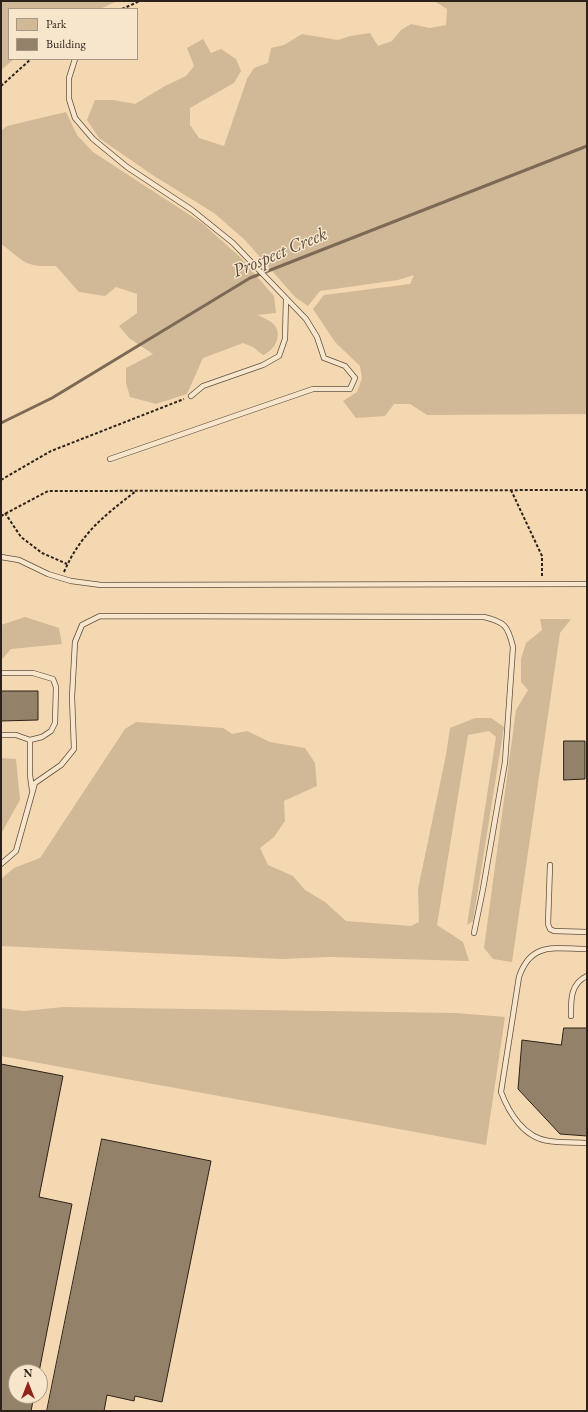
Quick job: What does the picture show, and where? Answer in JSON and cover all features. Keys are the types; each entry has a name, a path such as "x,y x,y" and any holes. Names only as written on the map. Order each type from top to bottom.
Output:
{"lane":[{"path":"74,60 69,78 69,99 75,118 93,139 127,167 192,210 233,243 306,319 316,337 324,358 345,366 355,378 350,389 313,389 110,459"},
{"path":"191,396 203,386 263,365 279,356 285,339 286,299"},
{"path":"1,557 19,560 48,574 61,578 101,585 587,584"},
{"path":"1,864 16,851 35,783 61,766 74,749 72,697 75,642 82,625 100,616 484,617 499,621 509,630 513,647 511,692 504,762 483,889 474,932"},
{"path":"1,673 43,675 53,679 56,687 56,723 51,730 42,737 30,740 16,735 1,735"},
{"path":"30,740 30,775 32,792"},
{"path":"550,865 548,924 550,929 554,931 587,932"},
{"path":"587,949 553,949 539,951 530,956 524,964 519,977 501,1092 507,1109 525,1130 548,1141 587,1143"},
{"path":"571,1016 571,996 575,985 587,976"}],"path":[{"path":"124,8 140,1"},
{"path":"1,86 29,60"},
{"path":"1,480 51,451 191,396"},
{"path":"511,490 542,556 541,585"},
{"path":"1,516 48,491 587,490"},
{"path":"61,578 67,564 81,540 95,523 136,491"},
{"path":"5,513 21,537 42,553 67,564"}],"green space":[{"path":"1,1 117,1 102,8 8,8 8,60 13,60 1,70"},
{"path":"434,1 587,1 587,414 427,415 410,404 394,404 385,416 356,418 343,401 357,392 362,378 360,366 335,342 313,309 324,295 410,284 414,275 398,280 320,291 308,306 295,297 245,240 214,213 154,176 99,138 87,120 95,100 114,100 135,104 165,86 186,76 194,66 187,48 203,39 211,53 221,49 236,59 241,71 234,83 190,108 190,125 199,138 224,146 247,79 254,68 268,63 271,48 284,45 302,34 338,40 350,36 370,33 378,46 392,41 401,30 411,24 430,28 446,25 447,9"},
{"path":"66,112 77,135 93,152 202,223 240,257 274,296 276,313 257,315 271,322 277,331 277,341 271,350 263,355 253,347 243,343 203,358 187,394 156,404 130,397 126,383 126,368 153,354 129,338 119,326 137,313 137,294 116,287 105,296 79,292 56,266 37,266 27,263 1,244 1,131 7,126"},
{"path":"25,617 59,628 62,644 11,649 3,658 1,658 1,625"},
{"path":"540,619 571,619 560,633 512,962 493,959 484,948 516,710 528,690 521,682 521,659 526,643 542,630"},
{"path":"475,718 491,718 504,727 473,921 467,925 496,737 489,731 468,735 437,925 463,942 469,961 330,957 282,959 1,946 1,879 14,868 40,858 125,729 136,722 223,728 232,734 247,731 270,742 305,748 315,763 317,786 284,801 285,821 274,837 260,848 268,865 293,876 305,890 325,902 346,921 411,926 419,922 418,889 446,755 450,728"},
{"path":"1,758 16,759 20,800 1,834"},
{"path":"63,1007 456,1013 505,1017 486,1145 1,1056 1,1008 24,1011"}],"building":[{"path":"1,691 38,691 38,720 1,721"},
{"path":"564,741 585,741 585,779 564,780"},
{"path":"564,1028 587,1028 587,1136 560,1134 518,1089 522,1040 561,1045"},
{"path":"1,1064 63,1076 39,1197 72,1204 41,1364 8,1364 8,1404 32,1404 31,1411 1,1411"},
{"path":"102,1139 211,1161 162,1402 135,1396 134,1401 107,1395 104,1411 47,1411"}],"waterway":[{"name":"Prospect Creek","path":"1,423 52,398 250,278 587,146"}]}
